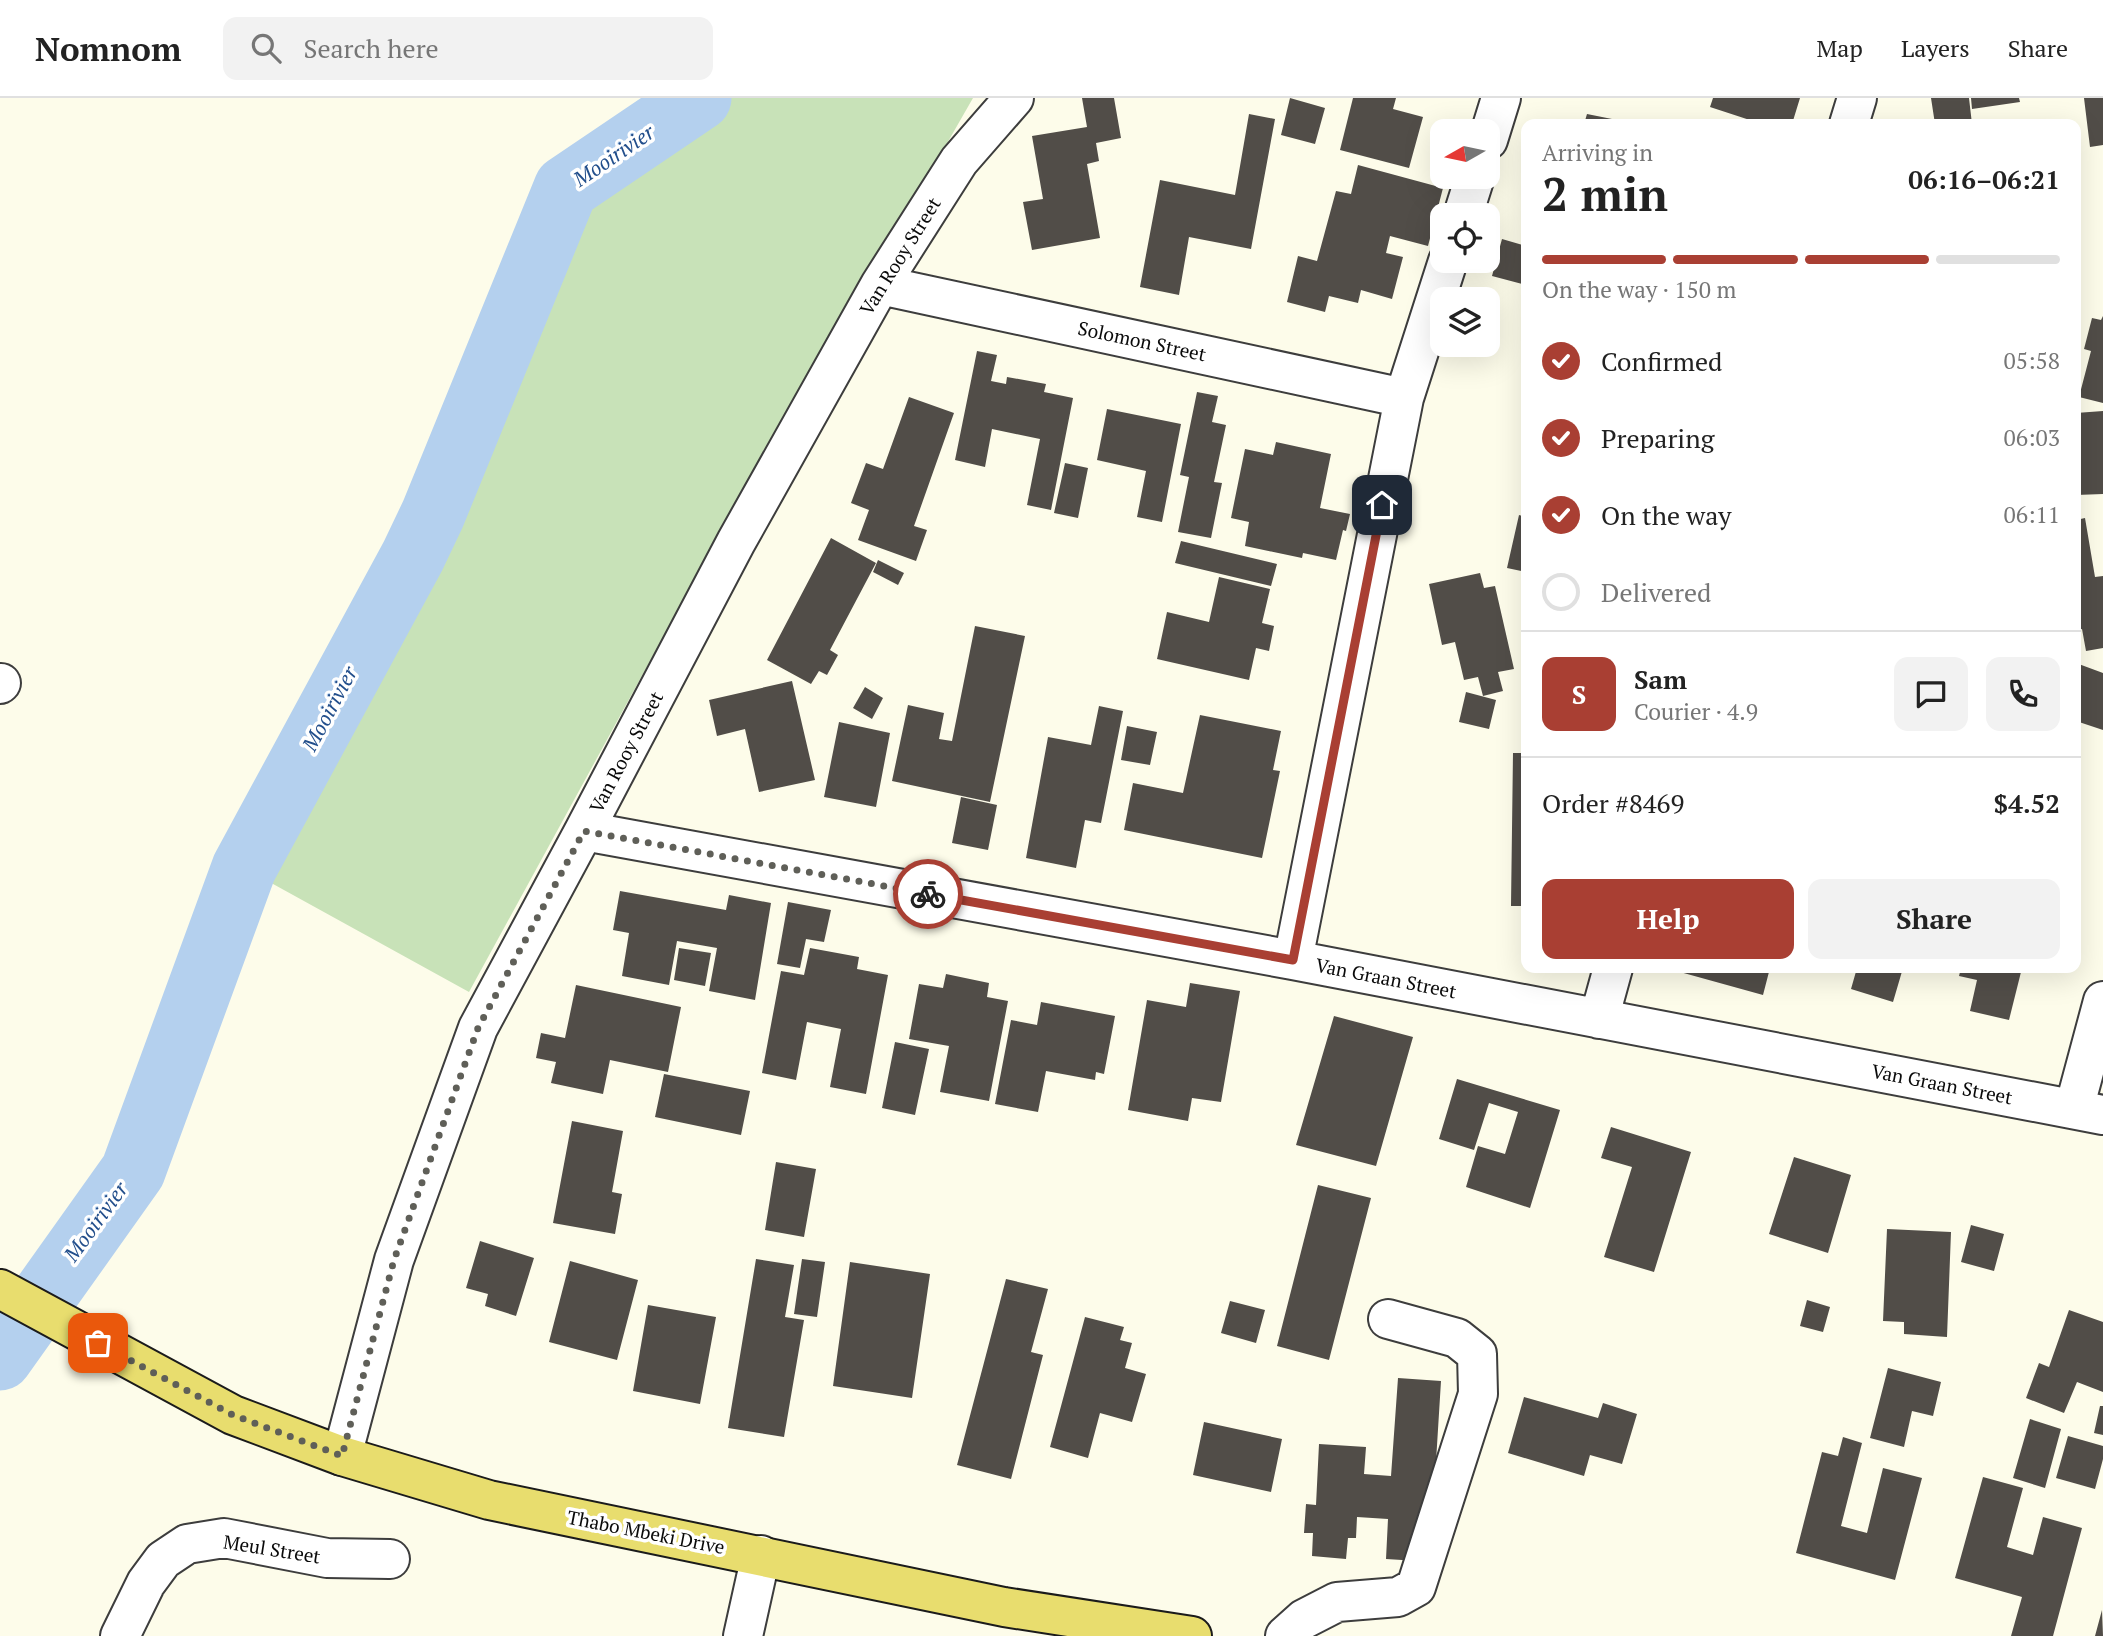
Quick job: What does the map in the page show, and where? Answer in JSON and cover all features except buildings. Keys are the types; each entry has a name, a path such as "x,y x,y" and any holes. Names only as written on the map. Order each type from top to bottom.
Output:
{"main road":[{"name":"Thabo Mbeki Drive","path":"0,1289 233,1415 342,1456 489,1500 1004,1606 1192,1636"}],"street":[{"name":"Van Rooy Street","path":"342,1456 394,1260 478,1028 736,542 880,285 959,161 1014,98"},
{"path":"1494,119 1501,98"},
{"path":"1851,119 1857,98"},
{"path":"1293,960 1404,397 1444,273"},
{"name":"Solomon Street","path":"880,285 1404,397"},
{"name":"Van Graan Street","path":"584,831 1293,960 2089,1112"},
{"path":"1599,1019 1612,973"},
{"path":"2089,1112 2103,1001"},
{"path":"1285,1636 1304,1619 1337,1602 1398,1597 1416,1587 1478,1394 1477,1354 1457,1338 1388,1319"},
{"name":"Meul Street","path":"120,1636 146,1583 163,1560 187,1545 224,1538 327,1558 390,1559"},
{"path":"743,1636 761,1555"}],"green space":[{"path":"699,98 973,98 644,672 469,992 244,868 413,556 433,514 566,188"}],"waterway":[{"name":"Mooirivier","path":"0,1358 133,1171 244,868 413,556 433,514 566,188 699,98"}],"way so far":[{"path":"98,1343 233,1415 342,1456 394,1260 478,1028 584,831 928,894"}],"route":[{"path":"928,894 1293,960 1382,505"}]}
